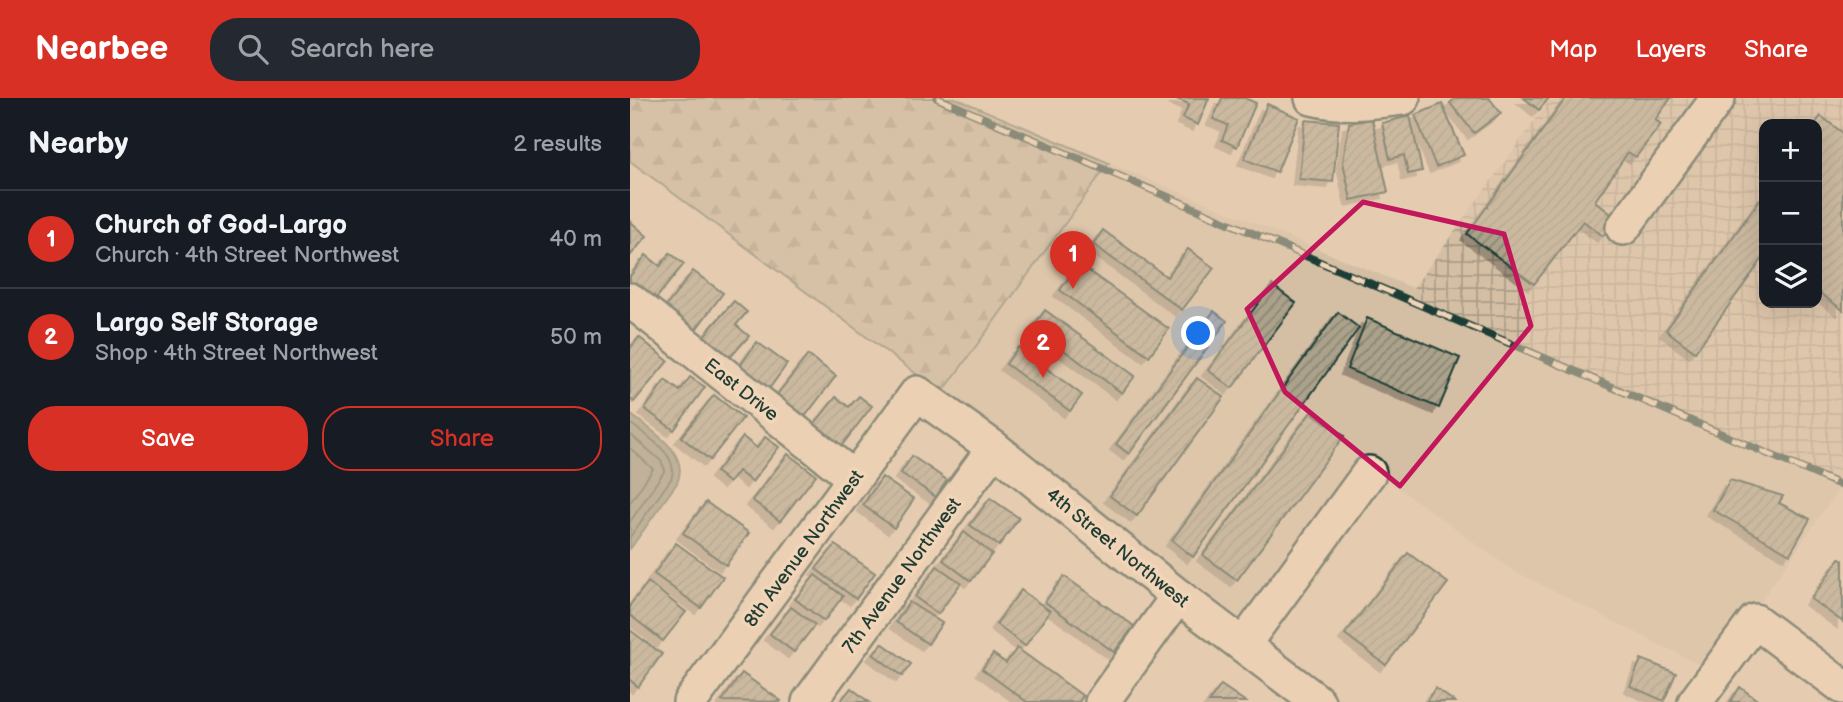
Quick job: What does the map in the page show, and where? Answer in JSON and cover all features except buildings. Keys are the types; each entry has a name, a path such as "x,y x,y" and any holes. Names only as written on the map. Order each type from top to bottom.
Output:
{"street":[{"path":"1312,98 1326,102 1364,104 1403,98"},
{"path":"1623,228 1717,98"},
{"name":"East Drive","path":"630,300 854,478"},
{"name":"8th Avenue Northwest","path":"690,702 917,393"},
{"name":"4th Street Northwest","path":"917,393 994,448 1178,596 1318,702"},
{"name":"7th Avenue Northwest","path":"808,702 994,448"},
{"path":"1243,645 1369,474"},
{"path":"1102,702 1178,596"},
{"path":"1695,702 1755,621 1843,687"}],"highlighted area":[{"path":"1363,202 1504,234 1531,326 1400,486 1285,392 1247,309"}],"shaded area":[{"path":"1551,98 1843,98 1843,487 1406,298"},
{"path":"1109,163 1413,288 1406,298 1841,486 1756,608 1751,604 1704,667 1512,570 1364,463 1239,628 942,393"}],"green space":[{"path":"630,98 955,98 1109,163 942,393 630,161"}],"water":[{"path":"630,414 674,452 680,472 677,483 630,549"}],"railway":[{"path":"937,98 1843,486"}],"place":[{"name":"Church of God-Largo","path":"1073,289"},
{"name":"Largo Self Storage","path":"1043,378"}]}
